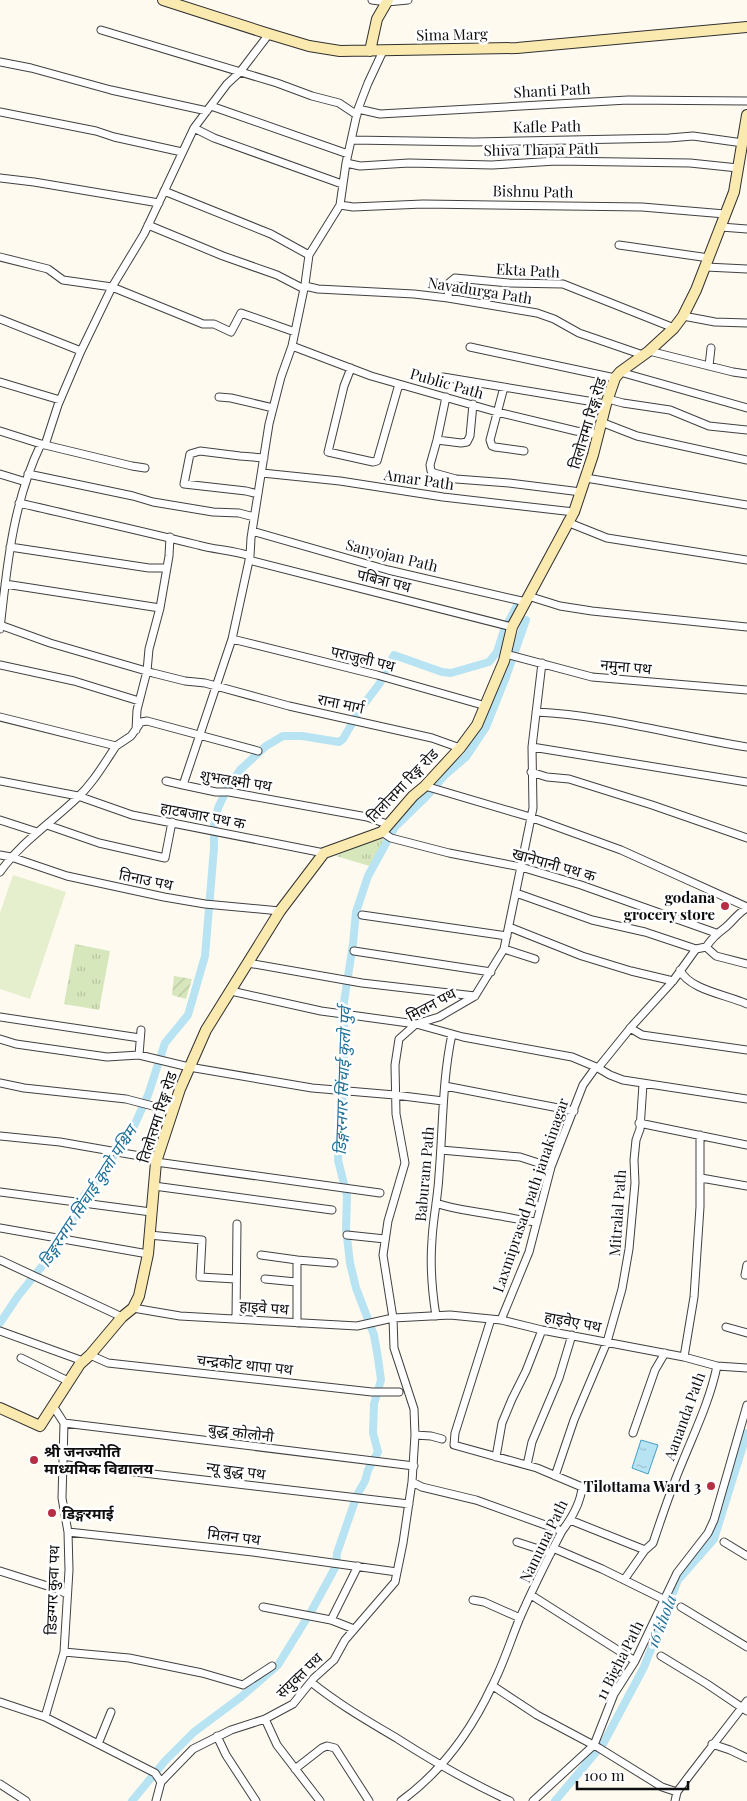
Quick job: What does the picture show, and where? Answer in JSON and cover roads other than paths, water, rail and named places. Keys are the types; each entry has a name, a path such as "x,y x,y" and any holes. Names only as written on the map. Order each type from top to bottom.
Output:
{"street":[{"name":"Sima Marg","path":"164,0 309,46 340,51 517,48 747,27"},
{"path":"372,0 408,0"},
{"path":"370,51 378,19 387,1"},
{"name":"Shanti Path","path":"101,30 339,103 358,112 380,114 628,100 747,100"},
{"path":"0,627 5,584 3,570 10,547 14,520 28,474 43,444 81,351 112,287 148,226 194,128 227,84 240,72 269,34"},
{"path":"164,191 271,234 309,255 340,205 346,163 358,112 368,83 383,50"},
{"path":"0,62 30,68 111,90 209,108 348,154"},
{"path":"0,112 96,131 114,137 182,152"},
{"name":"तिलोत्तमा रिङ्ग रोड","path":"133,1308 138,1296 148,1254 157,1161 172,1111 206,1030 280,911 324,853 384,828 413,796 426,786 460,748 477,725 506,654 511,627 574,512 617,375 674,328 683,316 707,262 734,192 747,114"},
{"path":"194,128 220,140 342,184"},
{"name":"Kafle Path","path":"352,140 474,142 693,136 743,143"},
{"name":"Shiva Thapa Path","path":"346,163 360,166 409,163 492,165 556,161 690,163 738,168"},
{"path":"0,178 159,203"},
{"name":"Bishnu Path","path":"340,205 353,207 423,204 642,207 725,214"},
{"name":"Navadurga Path","path":"148,226 277,275 304,288 414,294 544,315 579,333 646,353 747,374"},
{"path":"721,227 747,229"},
{"path":"619,246 747,269"},
{"name":"शुभलक्ष्मी पथ","path":"309,255 292,346 273,408 254,516 249,558 232,639 183,785 367,817 384,828"},
{"path":"0,257 48,269 63,280 112,287 202,324 214,324 231,332 241,313 295,332"},
{"name":"Ekta Path","path":"448,298 449,282 455,278 509,283 563,284 674,328"},
{"path":"683,316 715,322 747,323"},
{"path":"0,319 81,351"},
{"name":"Public Path","path":"292,346 399,384 498,412 576,431 598,434"},
{"path":"470,347 617,375 747,408"},
{"path":"709,366 711,348"},
{"path":"351,368 344,386 328,452 373,462 377,460 399,384"},
{"path":"444,377 670,410 709,426 747,430"},
{"path":"0,382 60,400"},
{"path":"504,387 490,440 492,446 524,450"},
{"path":"219,397 273,408"},
{"path":"446,397 431,460 431,471 456,479 509,483 581,492"},
{"path":"437,440 467,442 470,436 473,404"},
{"path":"601,422 637,436 747,460"},
{"path":"0,431 43,444 144,468"},
{"path":"258,494 184,484 190,454 200,451 264,458"},
{"path":"0,474 26,482"},
{"path":"28,474 134,496 153,502 213,512 239,513 254,516"},
{"name":"Amar Path","path":"262,474 340,481 443,498 574,512"},
{"path":"586,478 747,505"},
{"name":"पबित्रा पथ","path":"19,503 170,537 209,548 239,552 249,558 511,627"},
{"path":"567,522 607,538 747,560"},
{"name":"Sanyojan Path","path":"252,531 388,570 568,607 747,627"},
{"path":"136,730 137,710 147,671 149,649 160,608 169,556 170,537"},
{"path":"10,547 149,568 166,568"},
{"path":"5,584 160,608"},
{"name":"राना मार्ग","path":"0,627 185,681 217,686 289,706 432,738 460,748"},
{"name":"पराजुली पथ","path":"232,639 377,675 486,706"},
{"name":"नमुना पथ","path":"506,654 592,677 747,690"},
{"name":"मिलन पथ","path":"393,1318 384,1255 390,1213 405,1163 396,1114 395,1095 395,1065 400,1039 416,1024 439,1017 475,996 504,949 521,867 534,789 532,747 542,663"},
{"path":"0,665 74,681 139,701"},
{"path":"536,712 560,713 621,723 698,740 747,747"},
{"path":"0,717 116,746"},
{"path":"0,872 11,857 78,796 97,774 116,746 131,736 141,722 147,721 258,751"},
{"path":"532,747 747,782"},
{"path":"532,772 547,777 569,779 747,838"},
{"name":"हाटबजार पथ क","path":"0,781 78,796 132,815 324,853"},
{"path":"166,781 183,785"},
{"path":"426,786 530,817 621,850 747,908"},
{"path":"0,820 37,832"},
{"path":"47,825 99,843 165,858 172,822"},
{"name":"खानेपानी पथ क","path":"384,828 391,838 449,853 521,867 581,885 716,933"},
{"name":"तिनाउ पथ","path":"0,855 67,876 164,897 208,904 280,911"},
{"path":"516,893 592,920 645,932 696,949 706,947 716,933 726,926 738,913 747,908"},
{"path":"362,915 507,936"},
{"path":"509,926 582,956 673,981"},
{"path":"706,947 716,956 747,964"},
{"path":"504,949 535,959"},
{"name":"Laxmiprasad path janakinagar","path":"501,1320 529,1252 552,1167 583,1085 630,1028 673,981 696,949"},
{"path":"354,951 491,972"},
{"path":"248,963 347,981 475,996"},
{"path":"680,970 683,976 697,986 747,1004"},
{"path":"231,991 328,1012 416,1024 452,1034 572,1057 597,1067 616,1078 643,1084 747,1099"},
{"path":"0,1017 140,1034 141,1056"},
{"path":"630,1028 642,1035 747,1050"},
{"name":"Baburam Path","path":"436,1316 431,1256 441,1150 444,1086 452,1034"},
{"path":"0,1039 16,1044 107,1057 141,1056 189,1067 312,1088 443,1101"},
{"path":"0,1084 126,1099 172,1111"},
{"name":"Mitralal Path","path":"555,1476 574,1420 607,1342 626,1270 643,1084"},
{"path":"444,1086 574,1111"},
{"path":"640,1123 747,1145"},
{"path":"684,1357 694,1297 701,1178 700,1135"},
{"path":"0,1136 60,1142 157,1161 380,1194"},
{"path":"441,1150 520,1157 552,1167"},
{"path":"701,1178 747,1186"},
{"path":"154,1186 332,1210"},
{"path":"0,1192 151,1212"},
{"path":"436,1203 454,1209 497,1215 519,1221 537,1222"},
{"path":"236,1318 237,1224"},
{"path":"0,1228 148,1254"},
{"path":"149,1234 202,1240 200,1277 236,1279"},
{"path":"347,1235 385,1239"},
{"path":"261,1256 334,1263"},
{"path":"0,1260 122,1317"},
{"path":"297,1260 297,1323"},
{"path":"746,1275 747,1265"},
{"path":"265,1279 296,1282"},
{"path":"0,1408 40,1426 68,1381 122,1317 133,1308"},
{"name":"हाइवे पथ","path":"133,1308 180,1316 357,1326 393,1318"},
{"name":"हाइवेए पथ","path":"393,1318 450,1315 501,1320 542,1330 684,1357 717,1366 747,1368"},
{"path":"393,1318 394,1348 414,1409 414,1466"},
{"name":"Namuna Path","path":"401,1801 420,1787 441,1765 476,1717 493,1686 520,1618 552,1550 570,1520 581,1493 582,1487 537,1468 454,1445 455,1433 491,1319"},
{"path":"726,1327 747,1333"},
{"path":"496,1457 502,1423 526,1371 542,1330"},
{"name":"चन्द्रकोट थापा पथ","path":"0,1331 108,1363 378,1392 399,1392"},
{"path":"527,1465 532,1442 558,1378 572,1335"},
{"path":"633,1433 655,1370 665,1353"},
{"path":"21,1358 68,1381"},
{"name":"Aananda Path","path":"624,1580 645,1550 653,1543 681,1465 699,1424 717,1366"},
{"name":"11 Bigha Path","path":"533,1801 596,1747 614,1694 635,1661 677,1574 708,1533 714,1520 747,1405"},
{"path":"53,1406 64,1423"},
{"name":"डिङग्गर कुवा पथ","path":"45,1716 64,1652 69,1570 68,1532 62,1498 64,1423"},
{"name":"बुद्ध कोलोनी","path":"64,1423 414,1466"},
{"path":"415,1435 442,1439"},
{"name":"न्यू बुद्ध पथ","path":"63,1456 108,1463 118,1470 409,1504"},
{"name":"संयुक्त पथ","path":"156,1801 161,1782 193,1749 216,1736 265,1719 294,1704 334,1660 345,1640 395,1582 414,1466"},
{"path":"412,1482 422,1487 476,1500 562,1531"},
{"path":"570,1520 645,1550"},
{"name":"मिलन पथ","path":"68,1532 320,1561 397,1572"},
{"path":"517,1542 552,1550 624,1580 665,1600"},
{"path":"724,1542 747,1556"},
{"path":"330,1620 355,1566"},
{"path":"0,1571 67,1594"},
{"path":"531,1595 635,1661"},
{"path":"473,1600 484,1602 520,1618"},
{"path":"263,1607 330,1620 354,1630"},
{"path":"681,1607 747,1647"},
{"path":"64,1652 129,1658 202,1673 243,1685 272,1666"},
{"path":"662,1656 744,1710"},
{"path":"312,1682 344,1707 478,1787 510,1801"},
{"path":"493,1686 537,1715 612,1756 662,1787 677,1792"},
{"path":"675,1801 677,1792 712,1744 744,1710 747,1701"},
{"path":"0,1702 45,1716 155,1773 161,1782"},
{"path":"98,1744 111,1712"},
{"path":"265,1719 277,1745 320,1801"},
{"path":"216,1736 256,1801"},
{"path":"712,1744 747,1758"},
{"path":"295,1769 322,1748 327,1746 335,1748 369,1801"},
{"path":"0,1784 26,1801"}],"water":[{"path":"641,1440 658,1445 648,1474 632,1468"}],"waterway":[{"name":"डिङ्गरनगर सिंचाई कुलो पश्चिम","path":"0,1323 18,1296 47,1260 70,1225 84,1196 134,1126 148,1095 165,1043 188,1015 205,956 214,848 214,826 218,808 228,787 240,770 266,746 283,736 302,736 339,742 343,739 361,708 380,683 394,655 442,672 451,673 489,662 497,652 504,630 519,602"},
{"name":"डिङ्गरनगर सिंचाई कुलो पुर्व","path":"132,1801 165,1761 194,1732 241,1697 278,1665 312,1610 336,1566 337,1553 357,1495 378,1452 373,1433 374,1404 381,1380 378,1358 374,1335 356,1288 350,1263 346,1228 347,1196 338,1160 344,1082 344,1002 356,912 368,876 395,827 427,796 445,775 466,757 486,727 526,620"},
{"name":"16 khola","path":"555,1801 603,1744 644,1667 678,1580 714,1539 747,1433"}],"place":[{"name":"godana grocery store","path":"725,906"},
{"name":"श्री जनज्योति माध्यमिक विद्यालय","path":"34,1460"},
{"name":"Tilottama Ward 3","path":"711,1486"},
{"name":"डिङ्गरमाई","path":"52,1513"}]}
